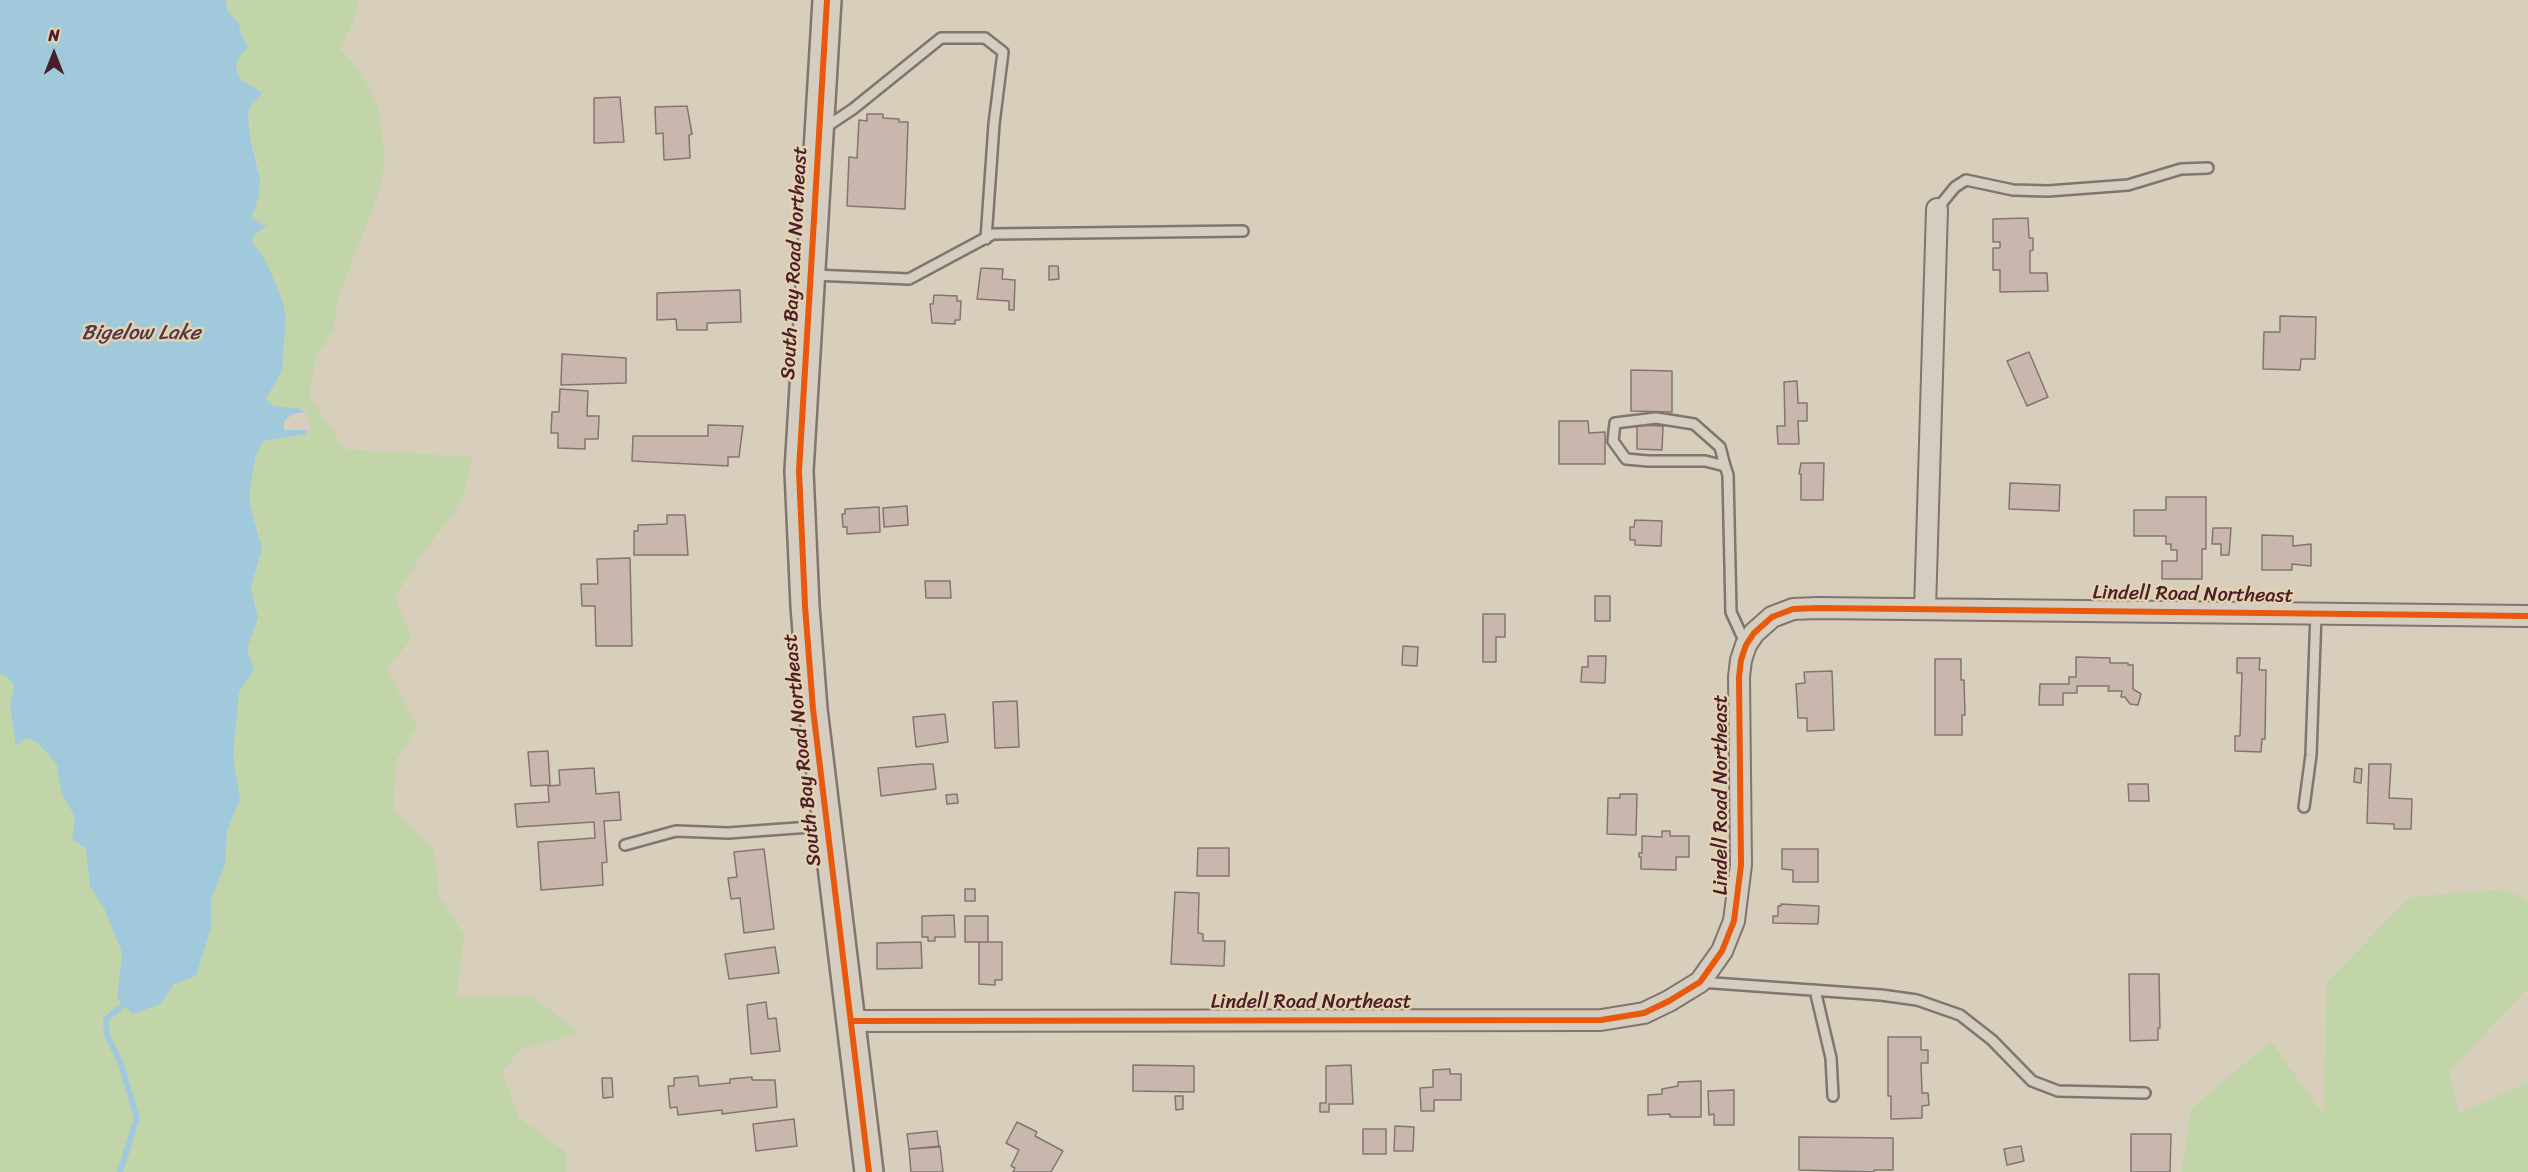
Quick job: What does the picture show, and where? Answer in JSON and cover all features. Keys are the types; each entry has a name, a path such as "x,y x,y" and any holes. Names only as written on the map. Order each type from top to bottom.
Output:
{"street":[{"name":"South Bay Road Northeast","path":"827,0 799,471 811,688 869,1172"},
{"path":"1925,609 1937,209"},
{"name":"Lindell Road Northeast","path":"851,1021 1601,1020 1644,1013 1670,1001 1700,981 1722,951 1734,921 1741,865 1739,677 1746,645 1762,624 1772,617 1793,609 2528,615"}],"lane":[{"path":"819,132 853,109 941,38 985,38 1003,52 994,124 986,239"},
{"path":"1937,209 1955,187 1966,180 2013,190 2048,191 2128,185 2181,169 2208,168"},
{"path":"811,275 909,279 993,234 1243,231"},
{"path":"1725,466 1705,461 1626,459 1613,441 1615,423 1656,418 1694,424 1720,447 1728,475 1731,612 1746,645"},
{"path":"2304,807 2311,755 2316,613"},
{"path":"625,845 676,831 728,833 827,826"},
{"path":"1700,981 1881,995 1939,1006 1960,1015 1992,1040 2032,1081 2058,1091 2145,1093"},
{"path":"1815,990 1831,1058 1833,1096"}],"green space":[{"path":"226,0 357,0 357,13 340,50 357,67 379,108 385,164 376,201 339,295 333,330 316,358 309,395 344,449 472,457 463,499 418,560 395,598 412,638 387,669 417,727 397,758 393,810 434,850 439,895 464,935 457,997 532,996 579,1033 520,1050 502,1072 519,1118 566,1152 567,1172 0,1172 0,674 6,676 14,685 10,707 16,746 26,738 38,743 57,765 61,792 75,817 72,839 86,849 90,886 104,908 122,953 117,998 160,1004 211,927 211,899 225,865 227,831 240,799 233,755 239,691 254,670 247,649 256,605 251,587 259,561 259,534 250,504 250,487 256,455 262,441 306,434 312,427 305,411 298,408 274,406 266,399 282,371 286,316 282,299 266,261 252,242 254,235 267,225 262,225 252,217 260,187 259,169 250,138 250,84 240,79 236,68 238,58 247,49 247,44 241,34 239,24 227,10"},
{"path":"2506,889 2528,901 2528,988 2449,1071 2459,1113 2528,1082 2528,1172 2182,1172 2190,1110 2271,1041 2323,1115 2327,982 2410,897"}],"water":[{"name":"Bigelow Lake","path":"0,0 226,0 227,10 239,24 241,34 247,44 247,49 238,58 236,68 240,79 263,93 252,103 248,115 250,138 260,178 259,195 252,217 262,225 268,225 254,235 252,242 266,261 282,299 286,316 282,371 266,399 274,406 298,408 305,412 293,414 284,421 284,430 307,430 306,434 263,441 256,455 250,488 250,504 262,549 251,587 258,618 247,649 254,670 239,692 233,755 240,799 227,831 225,865 211,899 211,927 196,976 174,984 160,1004 133,1014 117,998 122,953 104,908 90,887 86,849 72,839 75,817 61,792 57,765 38,743 26,738 16,746 10,707 14,685 6,676 0,674"}],"building":[{"path":"620,97 624,142 594,143 594,98"},
{"path":"687,106 692,134 689,135 690,158 664,160 663,133 656,134 655,107"},
{"path":"867,114 883,114 883,118 908,122 905,209 847,206 849,157 857,158 859,120 867,121"},
{"path":"2028,218 2029,238 2033,238 2033,250 2030,251 2030,273 2047,273 2048,291 2000,292 2000,270 1993,270 1993,248 2000,248 2000,242 1993,242 1993,219"},
{"path":"1049,266 1058,266 1059,279 1049,280"},
{"path":"981,268 1003,269 1002,279 1015,280 1014,310 1009,310 1009,301 977,299"},
{"path":"740,290 741,322 707,323 707,330 677,330 676,319 657,320 657,293"},
{"path":"934,295 957,296 957,301 961,301 960,320 955,320 955,324 932,323 930,304 933,304"},
{"path":"2280,316 2316,317 2315,359 2301,359 2300,370 2263,369 2264,332 2280,332"},
{"path":"2029,352 2048,397 2027,406 2007,361"},
{"path":"562,354 626,358 626,383 561,385"},
{"path":"1631,370 1672,371 1672,412 1631,411"},
{"path":"1797,381 1798,403 1807,403 1807,421 1798,421 1799,444 1778,444 1777,426 1785,426 1784,382"},
{"path":"560,389 588,391 587,416 599,416 598,439 585,439 585,449 558,448 558,433 551,433 552,412 559,412"},
{"path":"1559,421 1588,421 1589,433 1605,432 1605,464 1559,464"},
{"path":"708,425 743,426 739,457 728,457 728,466 632,461 633,436 708,436"},
{"path":"1637,425 1663,426 1662,450 1637,449"},
{"path":"1801,463 1824,463 1823,500 1801,500 1801,474 1799,474"},
{"path":"2010,483 2060,485 2059,511 2009,509"},
{"path":"2166,497 2206,497 2206,549 2202,549 2202,579 2162,579 2162,561 2177,561 2177,550 2171,550 2171,544 2166,544 2166,536 2134,536 2134,510 2166,510"},
{"path":"907,506 908,525 884,527 883,508"},
{"path":"879,507 880,532 847,534 847,527 843,527 842,514 845,514 845,509"},
{"path":"667,515 685,515 688,555 634,555 634,531 638,531 638,525 667,524"},
{"path":"1635,520 1662,521 1661,546 1635,545 1635,540 1630,540 1630,527 1634,527"},
{"path":"2213,528 2231,528 2229,555 2221,555 2221,544 2212,544"},
{"path":"2262,535 2293,536 2293,546 2311,544 2311,566 2292,564 2292,570 2262,570"},
{"path":"630,558 632,646 596,646 595,606 582,606 581,584 598,584 597,559"},
{"path":"925,581 950,581 951,598 926,598"},
{"path":"1595,596 1610,596 1610,621 1595,621"},
{"path":"1483,614 1505,614 1505,637 1496,637 1496,662 1483,662"},
{"path":"1403,646 1418,647 1417,666 1402,665"},
{"path":"1588,656 1606,656 1605,683 1581,682 1582,667 1588,667"},
{"path":"2076,657 2110,658 2110,663 2133,665 2133,689 2141,694 2138,705 2130,704 2125,697 2121,697 2122,691 2108,691 2109,686 2077,686 2077,693 2063,693 2063,705 2039,705 2040,684 2069,684 2069,677 2076,677"},
{"path":"2237,658 2260,658 2259,670 2266,670 2265,739 2262,739 2261,752 2235,751 2235,736 2240,736 2242,673 2237,673"},
{"path":"1935,659 1961,659 1965,715 1962,715 1962,735 1935,735"},
{"path":"1832,671 1834,730 1807,731 1807,718 1798,718 1796,684 1805,683 1804,672"},
{"path":"1017,701 1019,747 995,748 993,702"},
{"path":"945,714 948,742 916,747 913,717"},
{"path":"548,751 550,785 531,786 528,752"},
{"path":"933,764 936,789 881,796 878,768"},
{"path":"2369,764 2391,764 2389,798 2412,799 2411,829 2394,829 2394,824 2367,823"},
{"path":"594,768 596,794 619,792 621,820 604,821 607,862 602,863 603,885 541,890 538,842 595,838 594,822 517,827 515,804 549,802 548,786 560,785 559,770"},
{"path":"2355,768 2362,769 2361,783 2354,782"},
{"path":"2128,784 2148,784 2149,801 2129,801"},
{"path":"957,794 958,803 947,804 946,795"},
{"path":"1620,794 1637,794 1636,835 1607,834 1608,798 1620,798"},
{"path":"1662,831 1670,831 1670,836 1689,836 1689,857 1676,857 1676,870 1641,869 1639,853 1642,853 1642,836 1662,837"},
{"path":"1198,848 1229,848 1229,876 1197,876"},
{"path":"764,849 774,929 744,933 740,898 731,899 728,878 737,877 734,852"},
{"path":"1782,849 1818,849 1818,882 1793,882 1793,870 1782,869"},
{"path":"965,889 975,889 975,901 965,901"},
{"path":"1175,892 1199,893 1198,933 1203,934 1203,941 1225,941 1224,966 1171,964"},
{"path":"1781,904 1819,906 1818,924 1773,923 1773,916 1778,916 1778,906"},
{"path":"954,915 955,937 935,937 935,941 928,941 928,937 922,937 922,916"},
{"path":"965,916 988,916 988,942 965,942"},
{"path":"921,942 922,968 877,969 877,943"},
{"path":"979,942 1002,942 1002,980 995,980 995,985 979,984"},
{"path":"775,947 779,973 729,979 725,954"},
{"path":"2129,974 2159,974 2160,1028 2158,1028 2158,1040 2130,1041"},
{"path":"766,1002 768,1019 776,1018 780,1051 751,1054 747,1005"},
{"path":"1888,1037 1921,1037 1921,1050 1928,1050 1928,1063 1921,1063 1922,1093 1928,1093 1929,1105 1922,1106 1922,1118 1891,1119 1891,1096 1888,1096"},
{"path":"1133,1065 1194,1066 1194,1092 1133,1091"},
{"path":"1351,1065 1353,1104 1329,1104 1329,1112 1320,1112 1320,1103 1326,1103 1326,1066"},
{"path":"1450,1069 1450,1074 1461,1074 1461,1100 1434,1100 1434,1111 1421,1111 1420,1088 1433,1087 1433,1070"},
{"path":"698,1076 699,1086 730,1083 730,1079 752,1077 752,1080 775,1080 777,1107 722,1114 722,1110 678,1115 677,1107 670,1108 668,1086 674,1086 674,1078"},
{"path":"602,1078 612,1078 613,1097 603,1098"},
{"path":"1701,1081 1701,1117 1670,1117 1670,1114 1648,1115 1648,1095 1662,1094 1662,1089 1678,1086 1678,1082"},
{"path":"1734,1090 1734,1125 1714,1125 1714,1114 1709,1115 1708,1091"},
{"path":"1175,1096 1183,1096 1183,1109 1176,1110"},
{"path":"794,1119 797,1146 756,1151 753,1124"},
{"path":"1017,1122 1037,1132 1035,1136 1063,1151 1051,1172 1013,1172 1015,1168 1011,1166 1019,1150 1006,1143"},
{"path":"1395,1126 1414,1127 1413,1151 1394,1151"},
{"path":"1363,1129 1386,1129 1386,1154 1363,1154"},
{"path":"937,1131 939,1147 909,1149 907,1134"},
{"path":"2131,1134 2171,1134 2170,1172 2131,1172"},
{"path":"1799,1137 1893,1138 1893,1170 1874,1170 1874,1172 1799,1170"},
{"path":"940,1146 943,1172 911,1172 909,1149"},
{"path":"2021,1146 2024,1161 2007,1165 2004,1149"}],"waterway":[{"path":"120,1172 137,1118 121,1064 107,1035 106,1019 123,1005"}],"cycle path":[{"path":"827,0 799,471 805,606 813,709 869,1172"},
{"path":"851,1021 1601,1020 1644,1013 1700,982 1722,951 1734,921 1741,865 1739,677 1741,660 1746,645 1754,633 1772,617 1793,609 2528,616"}]}
